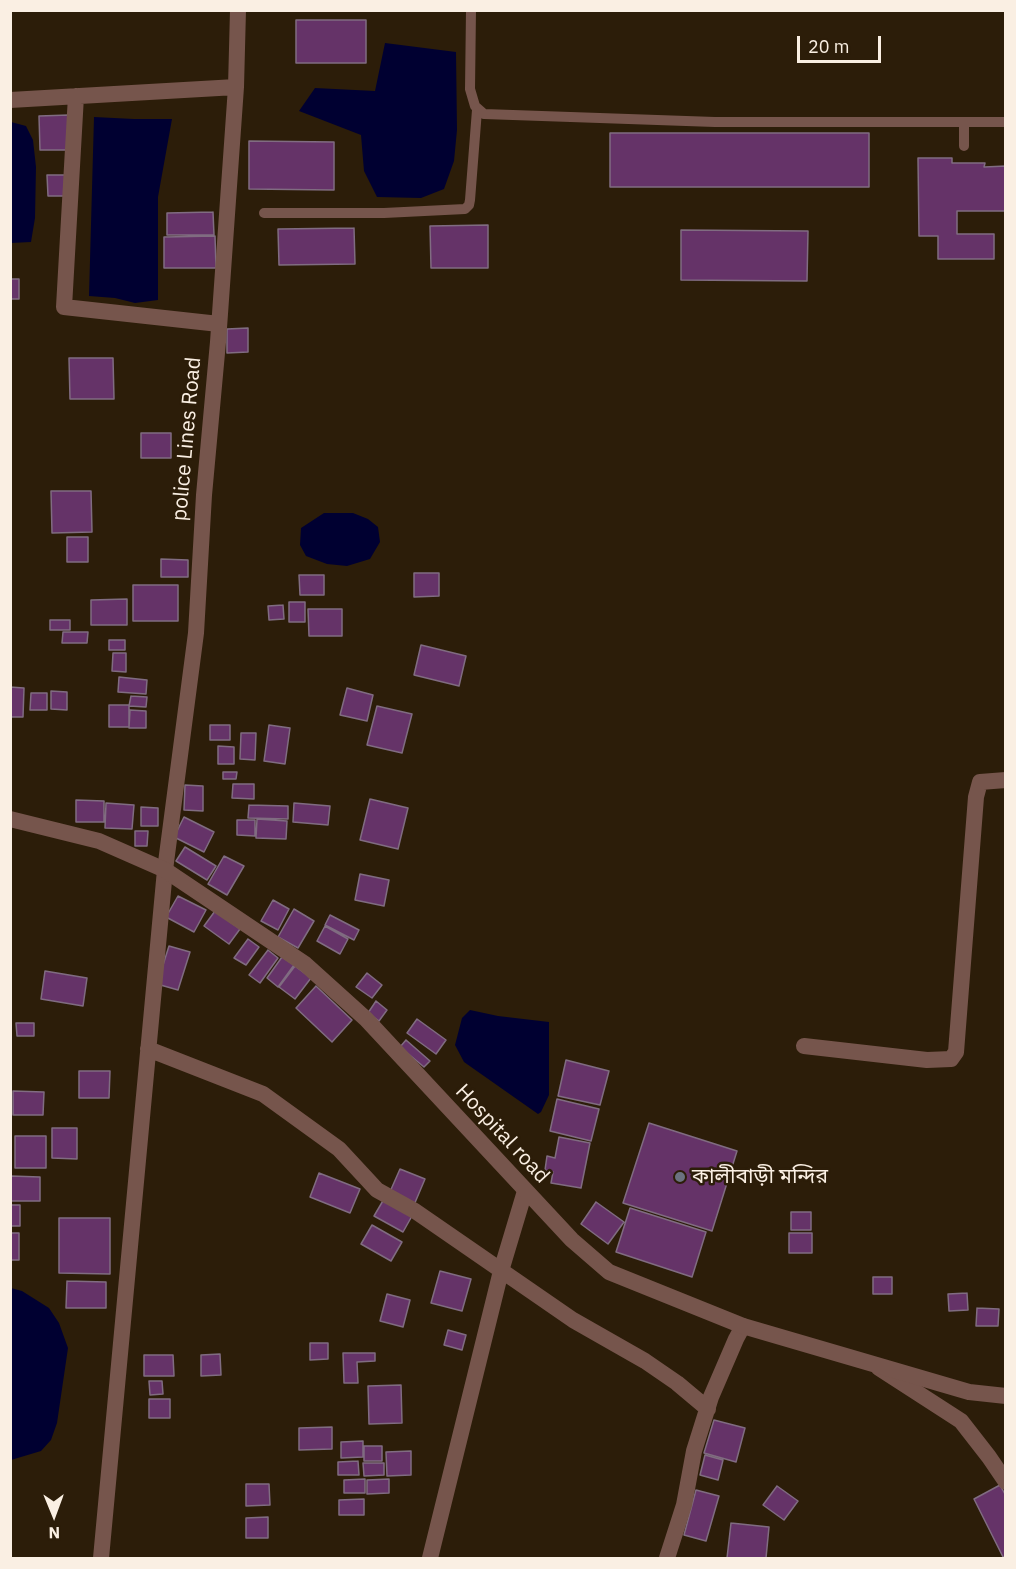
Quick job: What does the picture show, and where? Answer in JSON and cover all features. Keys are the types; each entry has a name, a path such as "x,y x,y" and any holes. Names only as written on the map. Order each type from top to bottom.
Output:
{"street":[{"name":"police Lines Road","path":"101,1558 165,870 196,633 204,495 236,87 238,10"},
{"path":"10,100 236,87"},
{"path":"76,96 64,306 219,324"},
{"path":"804,1046 927,1060 951,1059 956,1052 976,798 980,782 1005,780"},
{"name":"Hospital road","path":"10,819 99,841 165,870 305,964 366,1019 572,1240 609,1272 739,1332 873,1364 969,1392 1005,1396"},
{"path":"148,1049 263,1094 339,1149 377,1190 415,1211 573,1320 645,1361 709,1403"},
{"path":"430,1558 501,1271 525,1191"},
{"path":"667,1558 684,1505 694,1451 709,1403 739,1332"},
{"path":"873,1364 961,1421 1005,1482"}],"lane":[{"path":"264,213 384,213 465,209 469,206 477,110 470,89 471,10"},
{"path":"477,110 484,114 497,116 727,122 1005,122"},
{"path":"964,123 964,146"}],"shaded area":[{"path":"385,43 456,52 457,130 454,161 444,189 421,198 377,197 364,171 361,135 299,111 315,88 375,91"},
{"path":"94,117 172,119 158,197 158,300 135,303 115,298 89,296"},
{"path":"11,122 26,126 33,140 36,167 35,218 31,242 11,243"},
{"path":"324,513 353,513 368,519 378,527 380,542 370,559 347,566 327,564 306,556 300,545 301,528"},
{"path":"470,1010 549,1022 549,1095 541,1112 538,1114 464,1062 455,1045 462,1018"},
{"path":"11,1288 22,1291 49,1308 59,1323 68,1348 57,1423 51,1440 41,1451 11,1460"}],"building":[{"path":"296,20 366,20 366,63 296,63"},
{"path":"69,115 69,150 40,150 39,116"},
{"path":"610,133 869,133 869,187 610,187"},
{"path":"249,141 334,142 334,190 249,189"},
{"path":"918,158 952,158 952,163 985,163 984,167 1006,166 1006,211 957,211 957,234 994,234 994,259 938,259 938,236 919,236"},
{"path":"47,175 67,175 67,196 48,196"},
{"path":"213,212 214,235 167,235 167,213"},
{"path":"488,225 488,268 431,268 430,226"},
{"path":"354,228 355,264 279,265 278,229"},
{"path":"681,230 808,231 807,281 681,280"},
{"path":"215,236 216,268 164,268 164,237"},
{"path":"10,279 19,279 19,299 10,299"},
{"path":"248,328 248,352 227,353 227,329"},
{"path":"69,358 113,358 114,399 70,399"},
{"path":"141,433 171,433 171,458 141,458"},
{"path":"51,491 91,491 92,532 52,533"},
{"path":"67,537 88,537 88,562 67,562"},
{"path":"161,559 188,560 188,577 161,577"},
{"path":"414,573 439,573 439,596 414,597"},
{"path":"299,575 324,575 324,595 300,595"},
{"path":"133,585 178,585 178,621 133,621"},
{"path":"127,599 127,625 91,625 91,600"},
{"path":"289,602 305,602 305,622 289,622"},
{"path":"283,605 284,619 269,620 268,606"},
{"path":"308,609 342,609 342,636 309,636"},
{"path":"50,620 70,620 70,630 50,630"},
{"path":"63,632 88,632 87,643 62,643"},
{"path":"109,640 125,640 125,650 109,650"},
{"path":"421,645 466,656 459,686 414,675"},
{"path":"113,653 126,653 126,672 112,671"},
{"path":"119,677 147,680 146,694 118,692"},
{"path":"10,687 24,688 23,717 10,717"},
{"path":"347,688 373,695 367,721 340,715"},
{"path":"51,691 67,692 67,710 51,709"},
{"path":"31,693 47,693 47,710 30,710"},
{"path":"131,696 147,697 146,707 129,706"},
{"path":"109,705 129,705 129,727 109,727"},
{"path":"377,706 412,714 402,753 367,745"},
{"path":"130,710 146,711 146,728 129,728"},
{"path":"210,725 230,725 230,740 210,740"},
{"path":"269,725 290,728 285,764 264,761"},
{"path":"241,733 256,733 255,760 240,759"},
{"path":"218,746 234,747 234,764 218,764"},
{"path":"223,772 237,772 236,779 223,779"},
{"path":"233,784 254,784 254,799 232,798"},
{"path":"185,785 203,786 203,811 184,810"},
{"path":"370,799 408,808 398,849 360,840"},
{"path":"76,800 104,801 104,822 76,822"},
{"path":"106,803 134,805 132,829 105,828"},
{"path":"294,803 330,806 328,825 293,822"},
{"path":"249,805 288,806 288,819 248,818"},
{"path":"141,807 158,808 158,826 141,826"},
{"path":"184,817 214,832 204,852 174,837"},
{"path":"257,819 287,821 286,839 256,838"},
{"path":"237,820 255,820 255,836 237,835"},
{"path":"135,831 148,831 147,846 135,846"},
{"path":"185,847 216,866 207,880 176,861"},
{"path":"224,856 244,866 227,895 208,884"},
{"path":"360,874 389,880 384,906 355,900"},
{"path":"178,896 206,910 194,932 166,917"},
{"path":"273,900 289,909 278,930 261,921"},
{"path":"294,909 314,921 298,948 278,937"},
{"path":"215,911 240,929 229,944 204,926"},
{"path":"330,915 359,930 354,940 325,925"},
{"path":"325,926 348,939 340,954 317,941"},
{"path":"248,939 259,947 246,965 234,958"},
{"path":"169,946 190,952 178,990 157,984"},
{"path":"268,950 278,958 260,983 249,975"},
{"path":"282,957 294,965 278,987 267,978"},
{"path":"295,966 311,978 295,999 279,987"},
{"path":"45,971 87,978 83,1006 41,999"},
{"path":"367,973 382,985 372,998 356,987"},
{"path":"316,986 352,1020 332,1042 296,1008"},
{"path":"376,1001 387,1010 379,1021 368,1013"},
{"path":"417,1019 446,1040 436,1054 407,1033"},
{"path":"16,1023 34,1023 34,1036 17,1036"},
{"path":"406,1040 430,1061 424,1067 400,1047"},
{"path":"566,1060 609,1071 600,1105 558,1096"},
{"path":"79,1071 110,1071 109,1098 79,1098"},
{"path":"13,1091 44,1092 43,1115 13,1115"},
{"path":"557,1099 599,1109 591,1141 550,1131"},
{"name":"কালীবাড়ী মন্দির","path":"649,1123 737,1151 712,1231 623,1203"},
{"path":"52,1128 77,1128 77,1159 52,1158"},
{"path":"15,1136 46,1136 46,1168 15,1168"},
{"path":"559,1137 590,1143 581,1188 551,1183 553,1172 545,1170 547,1156 555,1158"},
{"path":"400,1169 425,1179 414,1205 389,1194"},
{"path":"319,1173 360,1189 350,1213 310,1197"},
{"path":"11,1176 40,1177 40,1201 11,1201"},
{"path":"384,1199 412,1216 403,1232 374,1216"},
{"path":"596,1202 624,1222 608,1244 581,1224"},
{"path":"10,1205 20,1205 20,1226 10,1226"},
{"path":"630,1208 706,1232 692,1277 616,1252"},
{"path":"791,1212 811,1212 811,1230 791,1230"},
{"path":"59,1218 110,1218 110,1274 59,1273"},
{"path":"372,1225 402,1242 391,1261 361,1244"},
{"path":"10,1233 19,1233 19,1260 10,1260"},
{"path":"789,1233 812,1233 812,1253 789,1253"},
{"path":"440,1271 471,1279 462,1311 431,1303"},
{"path":"873,1277 892,1277 892,1294 873,1294"},
{"path":"67,1281 106,1282 106,1308 66,1308"},
{"path":"967,1293 968,1310 949,1311 948,1294"},
{"path":"387,1294 410,1300 403,1327 380,1321"},
{"path":"977,1308 999,1309 998,1326 976,1326"},
{"path":"448,1330 466,1335 462,1350 444,1345"},
{"path":"310,1343 328,1343 328,1359 310,1360"},
{"path":"343,1353 375,1353 375,1361 357,1362 358,1383 344,1383"},
{"path":"220,1354 221,1375 201,1376 201,1355"},
{"path":"144,1355 173,1355 174,1376 144,1376"},
{"path":"149,1381 162,1381 163,1394 150,1395"},
{"path":"401,1385 402,1423 369,1424 368,1386"},
{"path":"149,1399 170,1399 170,1418 149,1418"},
{"path":"714,1420 745,1428 736,1462 704,1453"},
{"path":"332,1427 332,1449 299,1450 299,1428"},
{"path":"363,1441 363,1457 341,1458 341,1442"},
{"path":"364,1446 382,1446 382,1461 364,1461"},
{"path":"411,1451 411,1475 387,1476 386,1452"},
{"path":"705,1455 723,1460 718,1480 700,1475"},
{"path":"358,1461 359,1475 338,1475 338,1462"},
{"path":"363,1463 384,1463 384,1475 364,1476"},
{"path":"365,1479 365,1493 344,1493 344,1480"},
{"path":"389,1479 389,1493 367,1494 367,1480"},
{"path":"246,1484 269,1484 270,1505 246,1506"},
{"path":"1000,1485 1006,1496 1006,1556 1003,1557 974,1499"},
{"path":"777,1486 798,1501 784,1520 763,1505"},
{"path":"696,1490 719,1496 706,1541 684,1535"},
{"path":"364,1499 364,1515 339,1515 339,1500"},
{"path":"268,1517 268,1538 246,1538 246,1518"},
{"path":"731,1523 769,1527 766,1558 727,1558"}],"place":[{"name":"কালীবাড়ী মন্দির","path":"680,1177"}]}
